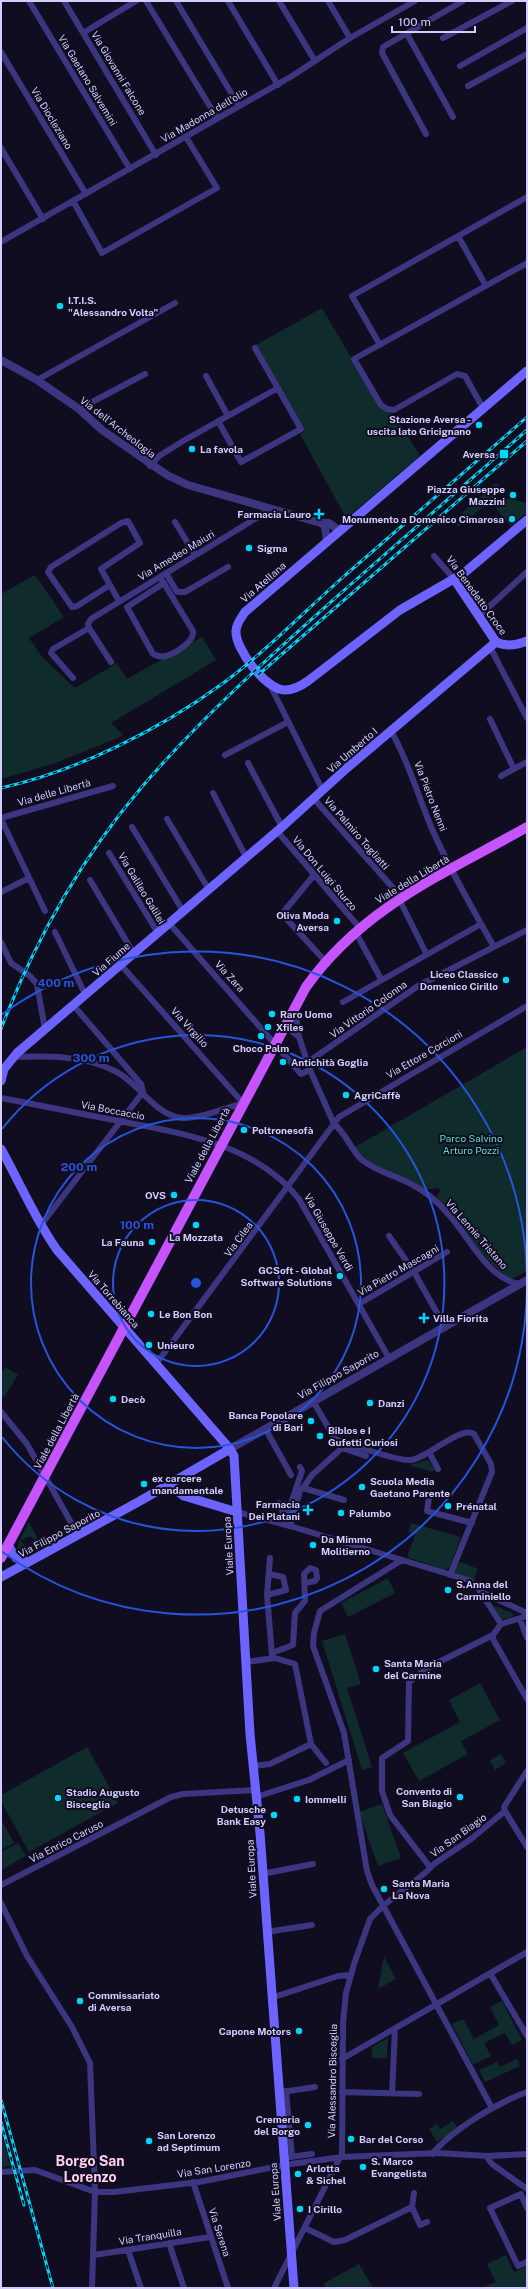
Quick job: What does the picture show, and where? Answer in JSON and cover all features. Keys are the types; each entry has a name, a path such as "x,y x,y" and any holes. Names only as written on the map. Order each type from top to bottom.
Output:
{"main road":[{"name":"Via Atellana","path":"271,687 247,659 237,642 236,631 242,617 337,533 527,371"},
{"path":"271,687 285,690 296,688 308,681 400,610 454,580 527,520"},
{"name":"Via Benedetto Croce","path":"454,580 479,616 493,644 519,645 527,641"},
{"name":"Via Umberto I","path":"224,876 493,644"},
{"name":"Viale della Libertà","path":"1,1558 306,987 325,961 357,929 399,899 527,829"},
{"name":"Via Fiume","path":"13,1057 86,996 224,876"},
{"path":"1,1082 4,1069 13,1057"},
{"name":"Via Torrebianca","path":"1,1149 41,1225 57,1250 230,1449"},
{"name":"Via Filippo Saporito","path":"1,1577 169,1485 230,1449"},
{"name":"Viale Europa","path":"230,1449 234,1456 253,1766 271,1998 283,2092 294,2288"},
{"path":"169,1485 184,1496 237,1512"},
{"path":"8,1545 16,1558 28,1562"}],"street":[{"name":"Via Gaetano Salvemini","path":"29,1 130,170"},
{"name":"Via Giovanni Falcone","path":"64,1 156,155"},
{"path":"83,33 136,1"},
{"path":"146,1 217,118"},
{"path":"176,1 239,106"},
{"path":"228,1 278,84"},
{"path":"279,1 315,61"},
{"path":"328,1 350,38"},
{"name":"Via Madonna dell'olio","path":"1,242 130,170 217,118 278,84 350,38 415,1"},
{"path":"426,134 382,53 383,47 463,1"},
{"path":"443,38 512,1"},
{"path":"460,66 527,28"},
{"path":"407,34 453,118"},
{"name":"Via Diocleziano","path":"1,52 86,194"},
{"path":"468,86 527,54"},
{"path":"73,202 102,253 217,188 186,137"},
{"path":"1,148 43,219"},
{"path":"380,345 352,296 527,197"},
{"path":"458,236 486,286"},
{"path":"483,408 465,376 457,374 394,410 387,409 381,405 354,359 527,263"},
{"path":"37,380 175,303"},
{"path":"218,421 241,462 301,429 255,348"},
{"name":"Via dell'Archeologia","path":"1,360 37,380 79,409 102,430 150,466 188,485 325,524 337,533"},
{"path":"79,409 145,374"},
{"path":"206,376 228,416"},
{"path":"150,466 167,450 278,388"},
{"name":"Via Amedeo Maiuri","path":"89,628 88,624 91,619 270,509"},
{"path":"110,585 77,606 72,607 48,572 57,563 121,523 128,521 140,543 101,569 120,601"},
{"path":"175,522 195,555"},
{"path":"327,542 325,524 348,524"},
{"name":"Via Benedetto Croce","path":"434,556 454,580"},
{"path":"163,575 177,592 185,592 228,566"},
{"path":"479,616 527,572"},
{"path":"163,575 164,583 194,636 191,640 166,656 158,656 153,654 127,607 128,604 164,583"},
{"path":"73,678 51,653 53,649 89,628 111,662"},
{"path":"493,644 527,718"},
{"path":"271,687 323,791"},
{"path":"490,720 514,768"},
{"path":"225,756 288,722"},
{"name":"Via Pietro Nenni","path":"391,731 403,752 432,828 451,870 494,947"},
{"path":"501,776 527,762"},
{"name":"Via Don Luigi Sturzo","path":"248,763 279,829 357,929 381,979"},
{"name":"Via delle Libertà","path":"1,818 112,786"},
{"path":"213,793 246,857"},
{"name":"Via Palmiro Togliatti","path":"314,799 394,888 426,953"},
{"path":"1,818 45,911"},
{"path":"167,819 209,890"},
{"path":"132,827 183,911"},
{"name":"Via Galileo Galilei","path":"109,853 158,933"},
{"path":"314,875 282,914 325,961"},
{"path":"1,892 29,878"},
{"path":"90,880 134,954"},
{"name":"Via Zara","path":"169,923 301,1074 310,1070"},
{"path":"343,1002 426,953 481,924"},
{"name":"Via Vittorio Colonna","path":"308,1062 418,986 527,930"},
{"path":"55,932 86,996"},
{"path":"1,942 11,963 30,976 37,984 45,1030"},
{"name":"Via Virgilio","path":"121,965 243,1103"},
{"path":"74,1006 141,1084 143,1092"},
{"name":"Via Lennie Tristano","path":"295,1006 299,1037 310,1070 334,1124 340,1129 362,1159 383,1173 411,1184 425,1193 449,1215 482,1258 502,1278 519,1284"},
{"name":"Via Ettore Corcioni","path":"334,1124 339,1117 364,1101 527,1006"},
{"path":"283,1029 288,1028 299,1037"},
{"path":"13,1057 55,1057 79,1059 115,1071 143,1092 160,1109 181,1118 243,1103"},
{"path":"41,1225 143,1092"},
{"name":"Via Boccaccio","path":"1,1098 189,1135 221,1144"},
{"name":"Via Cilea","path":"156,1364 334,1124"},
{"name":"Via Giuseppe Verdi","path":"221,1144 254,1161 288,1185 299,1199 390,1358"},
{"path":"389,1236 414,1272 445,1326"},
{"name":"Via Pietro Mascagni","path":"359,1304 447,1252"},
{"name":"Via Filippo Saporito","path":"230,1449 527,1280"},
{"path":"313,1401 333,1436 338,1440 404,1460 414,1460 464,1432 472,1432 477,1437 491,1464 492,1472 450,1575"},
{"path":"1,1412 27,1444 78,1535"},
{"path":"265,1428 291,1475"},
{"path":"287,1523 300,1491 312,1475 342,1448 366,1456"},
{"path":"429,1452 438,1469"},
{"path":"287,1523 302,1471 300,1467"},
{"path":"303,1488 344,1500"},
{"path":"426,1502 427,1510 472,1523"},
{"path":"279,1503 287,1523"},
{"path":"237,1512 287,1523 468,1580 480,1591 501,1624"},
{"path":"270,1558 268,1595 272,1656"},
{"path":"402,1560 320,1611 316,1626 314,1646 344,1733 367,1871 492,2108"},
{"path":"268,1595 286,1590 283,1577 269,1574"},
{"path":"246,1662 272,1656 293,1645 295,1613 305,1601 306,1583"},
{"path":"430,1867 390,1815 382,1791 382,1758 408,1741 409,1682 429,1667 493,1635 501,1624 524,1618 526,1612 480,1591"},
{"path":"520,1619 527,1638"},
{"path":"493,1635 497,1647 527,1699"},
{"path":"272,1656 294,1664 311,1744 326,1763"},
{"path":"253,1766 270,1764 311,1744"},
{"name":"Via Enrico Caruso","path":"1,1885 171,1797 183,1794 256,1794 308,1780 349,1760"},
{"path":"527,1771 508,1798 504,1807 527,1847"},
{"name":"Via San Biagio","path":"384,1904 430,1867 471,1839 505,1811"},
{"path":"262,1874 313,1864"},
{"path":"1,1903 27,1956 72,2027 90,2063 95,2192 92,2288"},
{"name":"Via Alessandro Bisceglia","path":"342,2157 342,2059 346,1993 370,1919 384,1904"},
{"path":"266,1932 312,1925"},
{"path":"342,2059 527,1952"},
{"path":"490,1973 527,2036"},
{"path":"271,1998 338,1976 351,1975"},
{"path":"392,2093 396,2029"},
{"path":"283,2092 315,2087"},
{"path":"342,2092 419,2094"},
{"path":"432,2154 448,2138 492,2108 527,2092"},
{"path":"286,2160 312,2154"},
{"name":"Via San Lorenzo","path":"1,2172 35,2170 95,2192 114,2192 193,2182 286,2160 432,2154 486,2156 527,2154"},
{"path":"486,2156 492,2164 527,2189"},
{"path":"274,2288 338,2160 342,2157"},
{"name":"Via Serena","path":"193,2182 228,2288"},
{"path":"414,2193 412,2207 420,2225 426,2222"},
{"path":"527,2208 521,2194 490,2208 518,2266 527,2262"},
{"path":"305,2228 334,2242 345,2240 412,2207"},
{"name":"Via Tranquilla","path":"94,2255 210,2236"},
{"path":"169,2243 184,2288"},
{"path":"128,2250 141,2288"}],"green space":[{"path":"322,308 379,405 396,417 420,456 349,516 345,516 300,434 305,431 256,345"},
{"path":"496,483 503,491 458,527 453,521"},
{"path":"508,498 527,503 527,512 511,526 496,509"},
{"path":"35,575 64,617 29,638 43,658 75,688 117,663 127,679 202,637 216,660 111,723 123,735 118,738 53,764 1,779 1,594"},
{"name":"Parco Salvino Arturo Pozzi","path":"527,1047 527,1271 512,1279 494,1266 484,1256 438,1202 437,1195 441,1191 437,1188 424,1190 381,1169 363,1158 355,1147"},
{"path":"5,1367 18,1375 4,1397 1,1395 1,1374"},
{"path":"428,1460 435,1470 432,1472 409,1465"},
{"path":"29,1522 42,1546 39,1548 32,1537 26,1537 23,1541 21,1538"},
{"path":"411,1523 461,1537 449,1568 445,1570 407,1557 415,1535 408,1532"},
{"path":"20,1540 26,1547 31,1547 34,1543 38,1548 26,1555 22,1555 17,1548"},
{"path":"461,1562 478,1569 474,1579 476,1583 453,1575 456,1563"},
{"path":"388,1578 395,1593 348,1617 341,1603"},
{"path":"495,1606 512,1613 513,1615 511,1618 501,1619 494,1607"},
{"path":"345,1634 361,1684 347,1688 372,1767 362,1770 322,1641"},
{"path":"480,1683 500,1720 461,1741 468,1754 419,1781 403,1753 460,1722 449,1700"},
{"name":"Stadio Augusto Bisceglia","path":"87,1747 118,1803 29,1852 1,1801 1,1795"},
{"path":"501,1754 506,1763 495,1770 490,1760"},
{"path":"382,1804 401,1858 378,1866 359,1812"},
{"path":"1,1819 14,1843 1,1850"},
{"path":"18,1843 26,1856 1,1870 1,1852"},
{"path":"384,1957 396,1979 378,1989"},
{"path":"502,2001 522,2040 512,2045 505,2033 484,2043 491,2056 473,2065 452,2024 463,2019 474,2039 499,2025 490,2007"},
{"path":"388,2038 387,2058 372,2058 372,2047"},
{"path":"517,2059 520,2066 485,2082 479,2070 497,2062 500,2067"},
{"path":"453,2121 458,2129 437,2142 429,2129 437,2124 440,2129"},
{"path":"1,2133 10,2166 1,2167"},
{"path":"506,2255 514,2272 527,2266 527,2288 487,2288 486,2286 496,2282 487,2264"},
{"path":"359,2264 373,2288 325,2288 324,2283"}],"railway":[{"path":"1,788 30,781 88,760 144,733 198,701 238,672 342,578 527,417"},
{"path":"1,1029 28,965 61,902 98,843 141,788 190,734 242,683 350,585 527,430"},
{"path":"258,675 527,441"},
{"path":"1,2100 53,2288"},
{"path":"1,2122 24,2205"}],"place":[{"name":"I.T.I.S. \"Alessandro Volta\"","path":"60,306"},
{"name":"Stazione Aversa - uscita lato Gricignano","path":"479,425"},
{"name":"La favola","path":"192,449"},
{"name":"Aversa","path":"504,454"},
{"name":"Piazza Giuseppe Mazzini","path":"513,495"},
{"name":"Farmacia Lauro","path":"319,514"},
{"name":"Monumento a Domenico Cimarosa","path":"512,519"},
{"name":"Sigma","path":"249,548"},
{"name":"Oliva Moda Aversa","path":"337,921"},
{"name":"Liceo Classico Domenico Cirillo","path":"506,980"},
{"name":"Raro Uomo","path":"272,1014"},
{"name":"Xfiles","path":"268,1027"},
{"name":"Choco Palm","path":"261,1036"},
{"name":"Antichità Goglia","path":"283,1062"},
{"name":"AgriCaffè","path":"346,1095"},
{"name":"Poltronesofà","path":"244,1130"},
{"name":"OVS","path":"174,1195"},
{"name":"La Mozzata","path":"196,1225"},
{"name":"La Fauna","path":"152,1242"},
{"name":"GCSoft - Global Software Solutions","path":"340,1276"},
{"name":"Le Bon Bon","path":"151,1314"},
{"name":"Villa Fiorita","path":"424,1318"},
{"name":"Unieuro","path":"149,1345"},
{"name":"Decò","path":"113,1399"},
{"name":"Danzi","path":"370,1403"},
{"name":"Banca Popolare di Bari","path":"311,1421"},
{"name":"Biblos e I Gufetti Curiosi","path":"320,1436"},
{"name":"ex carcere mandamentale","path":"144,1484"},
{"name":"Scuola Media Gaetano Parente","path":"362,1487"},
{"name":"Prénatal","path":"448,1506"},
{"name":"Farmacia Dei Platani","path":"308,1510"},
{"name":"Palumbo","path":"341,1513"},
{"name":"Da Mimmo Molitierno","path":"313,1545"},
{"name":"S.Anna del Carminiello","path":"448,1590"},
{"name":"Santa Maria del Carmine","path":"376,1669"},
{"name":"Convento di San Biagio","path":"460,1797"},
{"name":"Stadio Augusto Bisceglia","path":"58,1798"},
{"name":"Iommelli","path":"297,1799"},
{"name":"Detusche Bank Easy","path":"274,1815"},
{"name":"Santa Maria La Nova","path":"384,1889"},
{"name":"Commissariato di Aversa","path":"80,2001"},
{"name":"Capone Motors","path":"299,2031"},
{"name":"Cremeria del Borgo","path":"308,2125"},
{"name":"Bar del Corso","path":"351,2139"},
{"name":"San Lorenzo ad Septimum","path":"149,2141"},
{"name":"S. Marco Evangelista","path":"363,2167"},
{"name":"Arlotta & Sichel","path":"298,2174"},
{"name":"I Cirillo","path":"300,2209"}],"district":[{"name":"Borgo San Lorenzo","path":"90,2170"}]}
